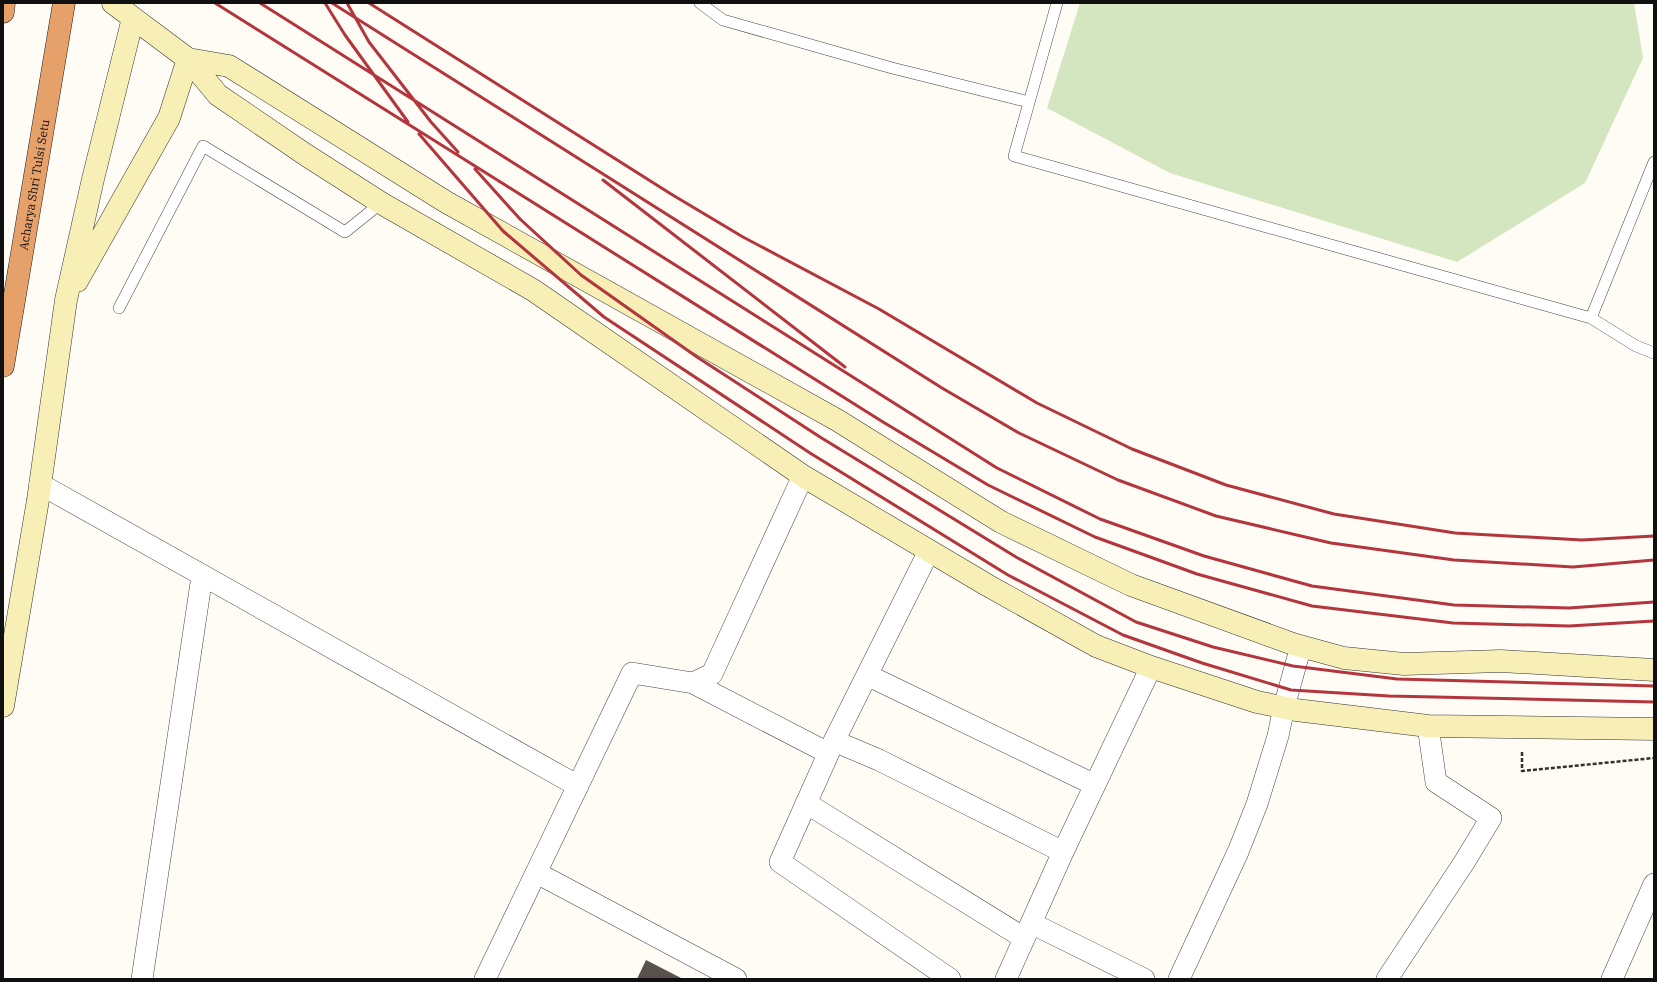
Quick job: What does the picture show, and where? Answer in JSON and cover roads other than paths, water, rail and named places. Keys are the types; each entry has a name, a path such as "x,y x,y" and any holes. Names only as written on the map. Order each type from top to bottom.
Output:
{"highway":[{"path":"3,12 4,3"},
{"name":"Acharya Shri Tulsi Setu","path":"3,366 64,3"}],"street":[{"path":"113,3 188,59 218,95 306,155 381,203 533,290 803,476 987,585 1096,646 1151,667 1257,702 1284,707 1428,726 1654,729"},
{"path":"3,706 40,484 66,300 93,179 133,18"},
{"path":"66,300 169,118 188,59"},
{"path":"188,59 229,66 446,202 837,420 1001,522 1131,585 1301,646 1344,658 1404,664 1500,661 1654,670"},
{"path":"693,683 712,674 803,476"},
{"path":"40,484 578,786"},
{"path":"930,551 831,747 780,862 950,979"},
{"path":"142,979 202,576"},
{"path":"1179,979 1238,852 1257,804 1278,736 1284,707 1301,646"},
{"path":"1006,979 1063,852 1151,667"},
{"path":"485,979 632,673 693,683 831,747 879,760 1063,852"},
{"path":"867,675 1095,785"},
{"path":"1387,979 1465,861 1491,818 1436,782 1428,726"},
{"path":"806,803 1028,930 1144,979"},
{"path":"537,873 736,979"},
{"path":"1612,979 1654,884"}],"lane":[{"path":"700,3 723,20 892,68 1029,102"},
{"path":"1057,3 1014,156 1591,318 1636,346 1654,353"},
{"path":"119,308 203,146 345,232 381,203"},
{"path":"1591,318 1654,162"}],"railway":[{"path":"215,3 883,422 988,485 1095,537 1197,574 1312,606 1453,623 1569,626 1654,621"},
{"path":"260,3 997,468 1100,519 1204,556 1312,586 1454,605 1569,608 1654,602"},
{"path":"325,3 345,35 408,122"},
{"path":"332,3 942,388 1019,433 1118,480 1216,516 1331,543 1454,560 1573,567 1654,560"},
{"path":"347,3 369,42 431,122 458,152"},
{"path":"369,3 671,194 743,237 879,309 1037,403 1132,449 1226,485 1334,514 1455,533 1582,540 1654,536"},
{"path":"419,134 503,231 604,317 810,453 1008,575 1123,635 1202,663 1291,690 1389,696 1654,702"},
{"path":"475,169 520,219 581,275 697,357 820,437 1016,557 1136,622 1213,647 1293,666 1397,679 1654,686"},
{"path":"603,180 845,367"}]}
